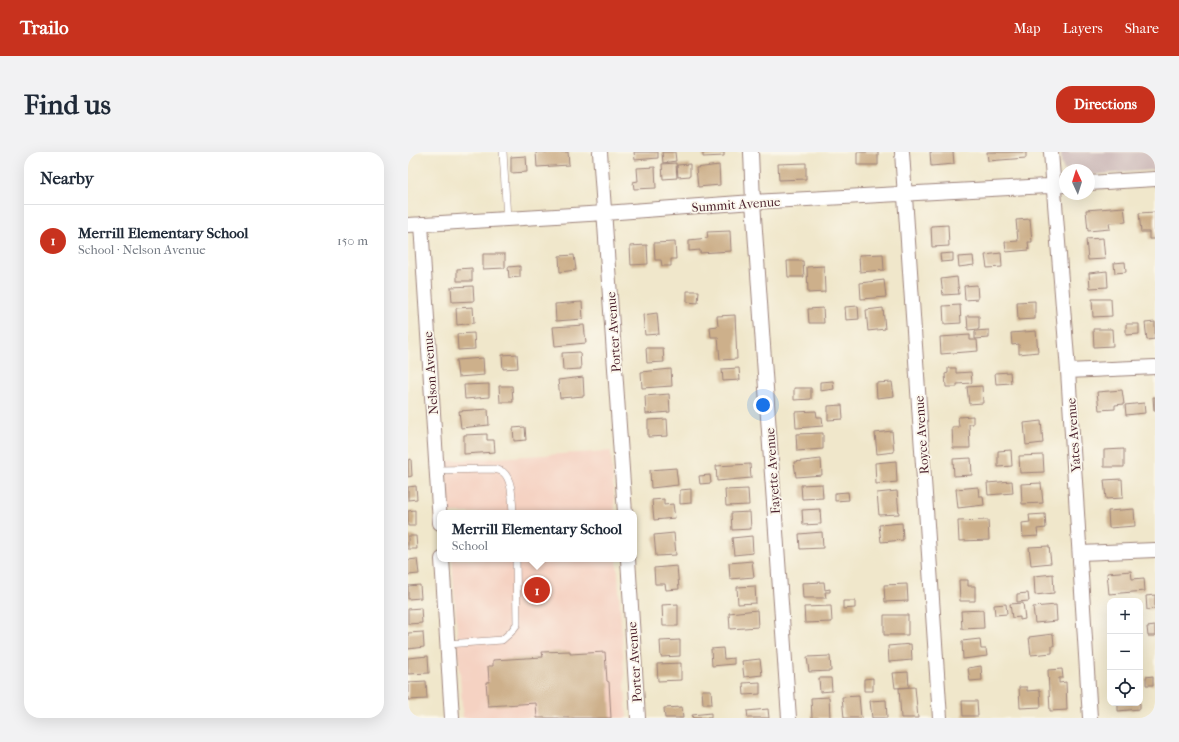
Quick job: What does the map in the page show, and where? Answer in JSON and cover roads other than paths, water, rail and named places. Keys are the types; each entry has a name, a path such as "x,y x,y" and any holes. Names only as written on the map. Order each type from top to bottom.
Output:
{"street":[{"name":"Porter Avenue","path":"600,152 624,510"},
{"name":"Fayette Avenue","path":"751,152 753,202 789,718"},
{"name":"Royce Avenue","path":"902,152 940,718"},
{"name":"Yates Avenue","path":"1051,152 1059,185"},
{"path":"1095,183 1155,179"},
{"name":"Summit Avenue","path":"414,225 753,202 1059,185"},
{"name":"Yates Avenue","path":"1060,200 1068,371 1090,718"},
{"name":"Nelson Avenue","path":"414,225 437,470 439,510"},
{"path":"1068,371 1155,367"},
{"path":"1080,553 1155,550"},
{"path":"442,562 452,718"},
{"name":"Porter Avenue","path":"628,562 638,718"}],"lane":[{"path":"503,152 507,219"},
{"path":"437,470 494,468 502,472 511,487 513,510"},
{"path":"448,644 502,640 511,632 517,624 516,562"}],"place":[{"name":"Merrill Elementary School","path":"537,590"}]}
